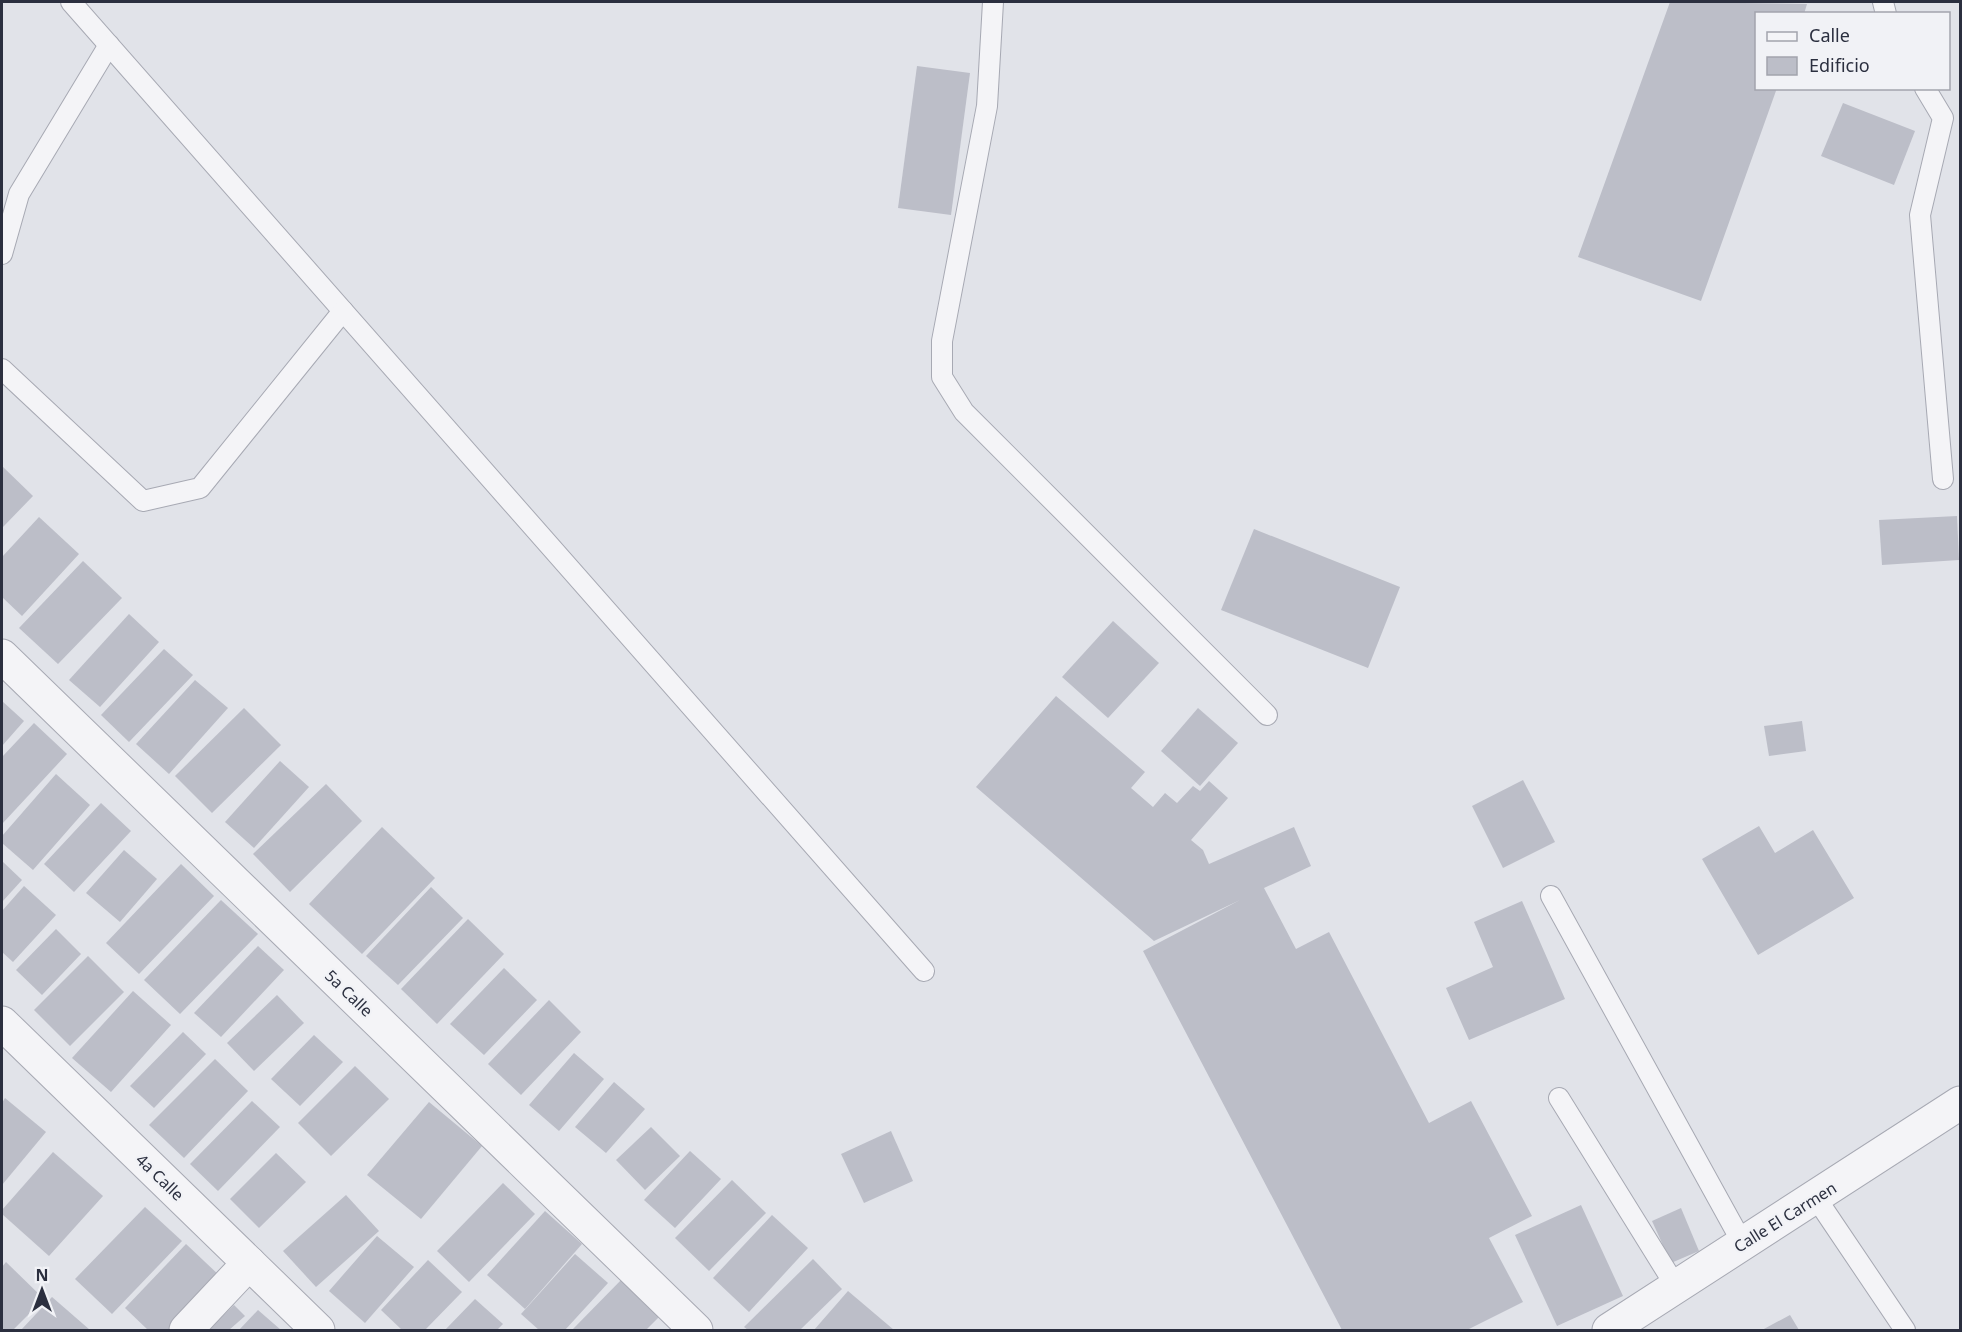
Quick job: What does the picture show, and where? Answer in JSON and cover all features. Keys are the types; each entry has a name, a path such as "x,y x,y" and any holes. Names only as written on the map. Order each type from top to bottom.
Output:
{"street":[{"name":"5a Calle","path":"2,656 696,1330"},
{"name":"4a Calle","path":"2,1023 318,1330"},
{"name":"Calle El Carmen","path":"1609,1330 1675,1285 1816,1198 1960,1103"},
{"path":"186,1330 249,1263"}],"lane":[{"path":"71,2 924,971"},
{"path":"993,2 987,106 942,341 942,377 964,412 1267,715"},
{"path":"2,254 19,194 109,45"},
{"path":"1926,90 1943,118 1920,215 1943,478"},
{"path":"2,369 143,501 200,488 343,311"},
{"path":"1551,896 1743,1244"},
{"path":"1559,1098 1675,1285"},
{"path":"1816,1198 1905,1330"}],"building":[{"path":"1670,2 1807,4 1805,12 1755,12 1755,90 1776,90 1701,301 1578,257"},
{"path":"917,66 970,73 951,215 898,208"},
{"path":"1843,103 1915,131 1894,185 1821,156"},
{"path":"2,466 33,496 2,528"},
{"path":"1957,516 1959,560 1882,565 1879,520"},
{"path":"39,517 79,554 22,616 2,597 2,557"},
{"path":"1254,529 1400,587 1368,668 1221,610"},
{"path":"83,561 122,598 58,664 19,628"},
{"path":"129,614 159,642 100,707 69,680"},
{"path":"1113,621 1159,663 1108,718 1062,677"},
{"path":"164,649 193,675 129,742 101,715"},
{"path":"195,680 228,708 169,774 136,744"},
{"path":"1056,696 1145,772 1131,788 1153,807 1165,793 1177,803 1193,786 1200,791 1209,781 1228,798 1191,840 1203,850 1209,864 1294,827 1311,866 1264,888 1296,949 1329,932 1429,1123 1471,1101 1532,1216 1489,1238 1523,1302 1467,1330 1342,1330 1143,951 1240,900 1154,941 976,787"},
{"path":"2,701 24,721 2,746"},
{"path":"244,708 281,745 212,813 175,776"},
{"path":"1198,708 1238,743 1200,786 1161,751"},
{"path":"1802,721 1806,751 1769,756 1764,726"},
{"path":"34,723 67,754 2,824 2,757"},
{"path":"280,761 309,787 254,848 225,822"},
{"path":"56,774 90,805 33,870 2,843 2,836"},
{"path":"1523,780 1555,842 1503,868 1472,806"},
{"path":"326,784 362,821 290,892 253,854"},
{"path":"101,803 131,831 74,892 44,864"},
{"path":"1759,826 1775,853 1813,830 1854,898 1758,955 1702,859"},
{"path":"382,827 435,878 362,954 309,904"},
{"path":"124,850 157,879 120,922 86,893"},
{"path":"2,861 22,880 2,902"},
{"path":"181,864 214,896 139,974 106,943"},
{"path":"24,886 56,915 13,962 2,952 2,911"},
{"path":"431,887 463,918 398,985 366,956"},
{"path":"221,900 258,934 180,1014 144,980"},
{"path":"1522,901 1565,999 1469,1040 1446,988 1493,967 1474,922"},
{"path":"468,919 504,954 437,1024 401,989"},
{"path":"56,929 81,954 42,995 16,970"},
{"path":"258,946 284,970 221,1037 194,1013"},
{"path":"88,956 124,992 70,1046 34,1010"},
{"path":"504,968 537,1000 484,1055 450,1024"},
{"path":"133,991 171,1025 111,1092 72,1058"},
{"path":"277,995 304,1023 254,1071 227,1043"},
{"path":"549,1000 581,1032 521,1095 488,1064"},
{"path":"183,1032 206,1054 154,1108 130,1086"},
{"path":"314,1035 343,1062 300,1106 271,1079"},
{"path":"574,1053 604,1079 559,1131 529,1105"},
{"path":"215,1059 248,1091 184,1158 149,1125"},
{"path":"355,1066 389,1099 331,1156 298,1123"},
{"path":"614,1082 645,1109 606,1153 575,1127"},
{"path":"5,1098 46,1132 2,1185 2,1103"},
{"path":"252,1101 280,1127 218,1191 190,1164"},
{"path":"429,1102 482,1146 421,1219 367,1175"},
{"path":"651,1127 680,1156 645,1190 616,1160"},
{"path":"891,1131 913,1181 864,1203 841,1154"},
{"path":"690,1151 721,1179 675,1228 644,1200"},
{"path":"53,1152 103,1196 49,1256 2,1214 2,1210"},
{"path":"276,1153 306,1182 259,1228 230,1199"},
{"path":"732,1180 766,1213 709,1271 675,1238"},
{"path":"503,1183 535,1214 469,1282 437,1251"},
{"path":"346,1195 379,1231 316,1287 283,1251"},
{"path":"1581,1205 1623,1296 1557,1326 1515,1235"},
{"path":"145,1207 182,1241 112,1314 75,1279"},
{"path":"1681,1208 1699,1251 1671,1263 1652,1221"},
{"path":"545,1211 582,1244 525,1309 487,1275"},
{"path":"772,1215 808,1248 749,1312 713,1278"},
{"path":"377,1236 414,1267 365,1323 329,1291"},
{"path":"186,1244 221,1277 170,1330 148,1330 125,1308"},
{"path":"575,1254 608,1283 565,1330 539,1330 521,1314"},
{"path":"813,1259 842,1289 800,1330 748,1330 744,1327"},
{"path":"428,1260 462,1292 425,1330 402,1330 381,1310"},
{"path":"6,1262 44,1299 13,1330 2,1330 2,1267"},
{"path":"625,1276 663,1313 646,1330 572,1330"},
{"path":"848,1291 894,1330 814,1330"},
{"path":"52,1297 90,1330 21,1330"},
{"path":"475,1299 503,1324 497,1330 445,1330"},
{"path":"234,1305 245,1316 229,1330 209,1329"},
{"path":"258,1310 281,1330 239,1330"},
{"path":"1790,1315 1799,1330 1762,1330"}]}
